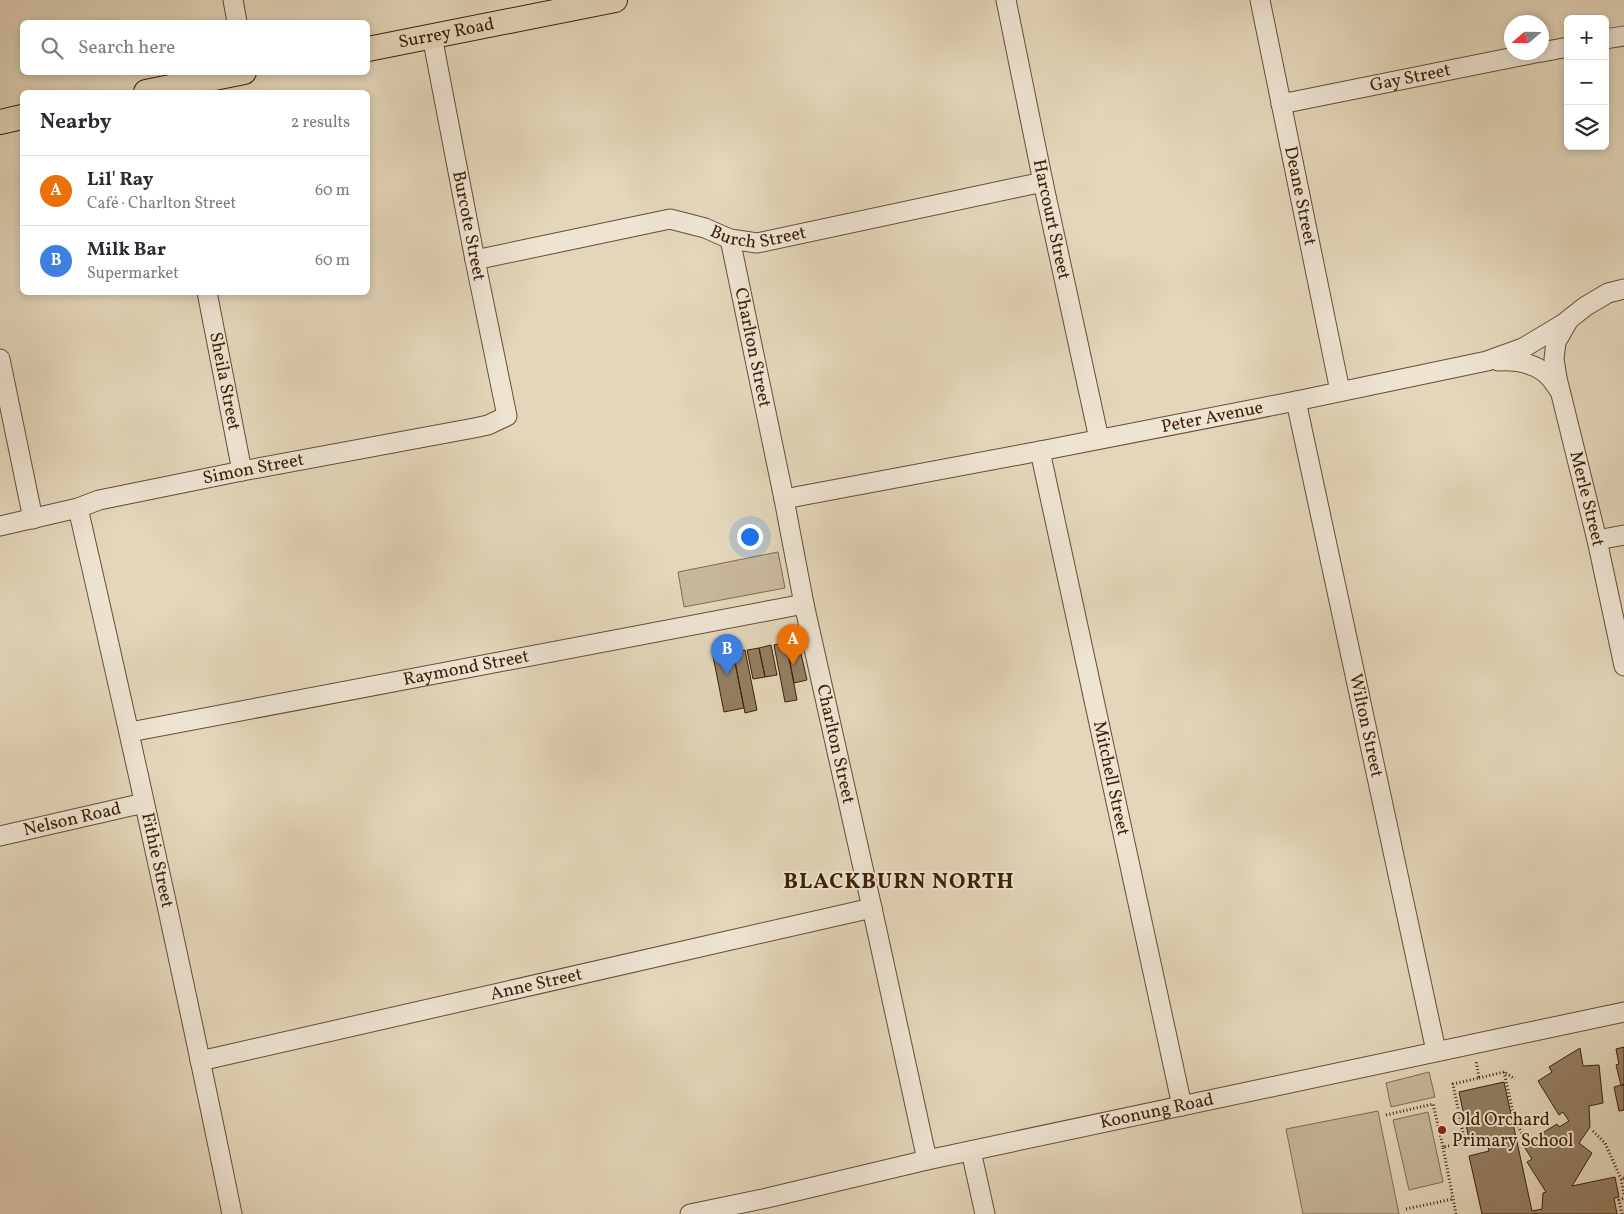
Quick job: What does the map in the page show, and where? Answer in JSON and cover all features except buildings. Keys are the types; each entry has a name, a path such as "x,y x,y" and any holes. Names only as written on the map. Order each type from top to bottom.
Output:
{"main road":[{"name":"Surrey Road","path":"370,49 615,0"},
{"path":"165,90 231,75"},
{"path":"0,122 20,117"}],"street":[{"path":"233,0 237,20"},
{"name":"Harcourt Street","path":"1006,0 1043,182 1099,439"},
{"name":"Deane Street","path":"1260,0 1340,391"},
{"name":"Burcote Street","path":"432,36 507,416"},
{"path":"1609,39 1624,36"},
{"name":"Gay Street","path":"1549,51 1564,48"},
{"name":"Gay Street","path":"1281,104 1504,59"},
{"name":"Burch Street","path":"475,260 670,218 704,228 730,239 758,243 1043,182"},
{"name":"Charlton Street","path":"730,239 804,604 927,1160"},
{"name":"Peter Avenue","path":"784,499 1296,401 1487,361 1523,348 1608,293 1624,290"},
{"name":"Sheila Street","path":"208,295 242,471"},
{"name":"Merle Street","path":"1570,319 1556,342 1554,359 1560,391 1597,540 1624,666"},
{"path":"0,359 33,520"},
{"name":"Merle Street","path":"1487,361 1508,360 1526,363 1544,372 1560,391"},
{"name":"Wilton Street","path":"1296,401 1436,1051"},
{"name":"Simon Street","path":"0,526 33,520 78,508 99,500 488,425 507,416"},
{"name":"Mitchell Street","path":"1040,451 1182,1106"},
{"name":"Fithie Street","path":"78,508 130,732 232,1214"},
{"path":"1597,540 1624,535"},
{"name":"Raymond Street","path":"130,732 804,604"},
{"name":"Nelson Road","path":"0,836 144,803"},
{"name":"Anne Street","path":"200,1061 872,908"},
{"name":"Koonung Road","path":"690,1214 768,1206 927,1160 1624,1012"},
{"path":"971,1151 985,1214"}],"path":[{"path":"1476,1060 1479,1078"},
{"path":"1504,1072 1514,1117 1524,1138"},
{"path":"1443,1147 1465,1143 1453,1084 1504,1072 1515,1079"},
{"path":"1386,1115 1433,1104 1456,1214"},
{"path":"1593,1131 1606,1144 1622,1178 1624,1196 1619,1200 1622,1214"},
{"path":"1406,1209 1453,1199"}],"shaded area":[{"path":"778,552 785,588 684,607 678,572"},
{"path":"1429,1072 1435,1097 1391,1107 1386,1083"},
{"path":"1378,1111 1399,1214 1303,1214 1286,1129"},
{"path":"1428,1112 1443,1182 1409,1190 1393,1120"}],"place":[{"name":"Lil' Ray","path":"793,665"},
{"name":"Milk Bar","path":"727,675"},
{"name":"Old Orchard Primary School","path":"1442,1130"}],"district":[{"name":"BLACKBURN NORTH","path":"899,882"}]}
